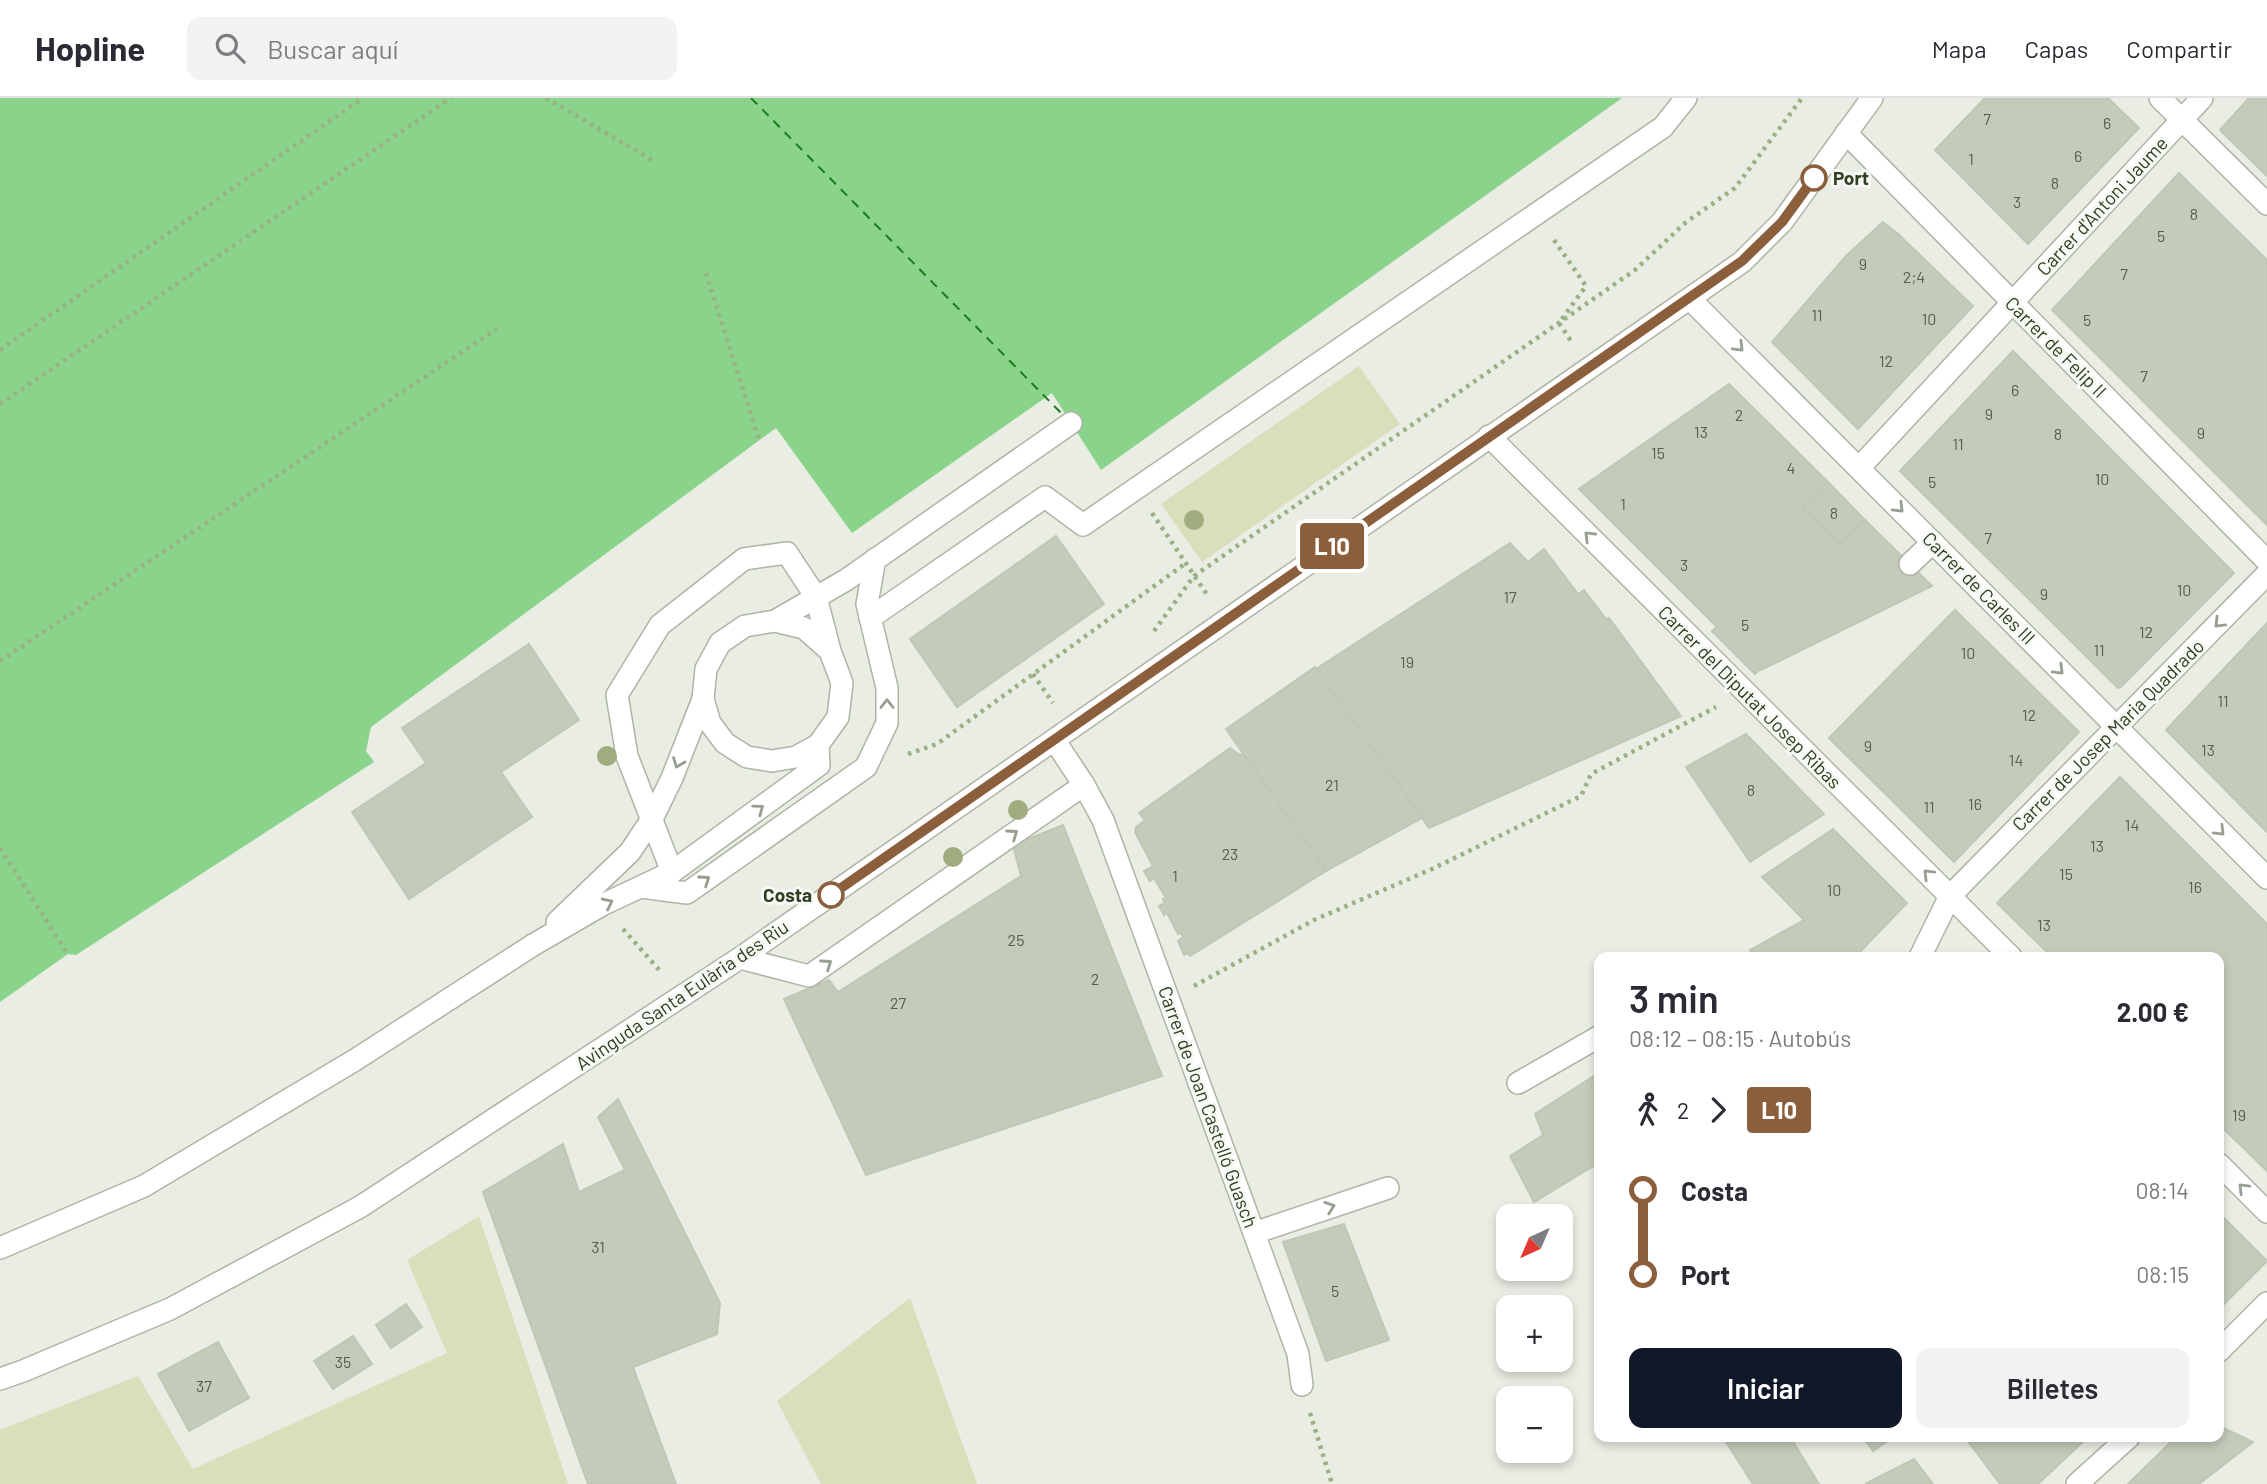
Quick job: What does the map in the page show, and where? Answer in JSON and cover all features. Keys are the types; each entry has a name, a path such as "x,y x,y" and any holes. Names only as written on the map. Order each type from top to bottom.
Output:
{"street":[{"path":"870,618 1045,497 1083,525 1663,127 1686,98"},
{"name":"Avinguda Santa Eulària des Riu","path":"0,1379 170,1309 360,1207 740,958 1742,261 1782,222 1872,98"},
{"path":"2160,98 2267,204"},
{"name":"Carrer d'Antoni Jaume","path":"1859,468 2202,98"},
{"name":"Carrer de Felip II","path":"1846,134 2267,561"},
{"name":"Carrer de Carles III","path":"1690,299 2267,878"},
{"path":"533,945 631,852 652,819 672,778 703,699 706,669 720,643 745,626 775,621 816,597 1071,423"},
{"name":"Carrer del Diputat Josep Ribas","path":"1489,436 2006,952"},
{"path":"1910,564 1933,542"},
{"path":"672,872 627,756 617,695 660,625 744,559 787,553 816,597 842,683 838,717 818,744 796,757 772,761 747,757 726,743 710,723 703,699"},
{"path":"641,887 687,893 866,767 887,723 887,688 867,604 875,559"},
{"name":"Carrer de Josep Maria Quadrado","path":"1922,952 1950,896 2267,574"},
{"path":"775,621 804,628 830,650"},
{"name":"Carrer de Joan Castelló Guasch","path":"1055,741 1084,785 1102,820 1298,1354 1301,1385"},
{"path":"0,1248 144,1186 355,1060 533,945 602,905 672,872 819,765 818,744"},
{"path":"740,958 809,976 1084,785"},
{"path":"1518,1083 1594,1039"},
{"path":"2224,1169 2267,1212"},
{"path":"1254,1233 1388,1188"},
{"path":"2224,1346 2267,1303"},
{"path":"2077,1484 2123,1442"}],"path":[{"path":"0,350 363,98"},
{"path":"0,404 451,98"},
{"path":"545,98 654,161"},
{"path":"1151,635 1195,576 1635,270 1685,223 1735,188 1802,98"},
{"path":"1536,214 1587,286 1559,323"},
{"path":"706,273 759,440"},
{"path":"1559,323 1590,367"},
{"path":"0,661 501,326"},
{"path":"1136,489 1225,621"},
{"path":"866,767 937,744 1186,563"},
{"path":"1191,988 1314,920 1432,869 1581,796 1591,774 1745,692"},
{"path":"0,848 68,954"},
{"path":"602,905 683,996"},
{"path":"1301,1385 1332,1484"}],"shaded area":[{"path":"0,98 1622,98 1101,470 1052,393 852,533 776,428 371,727 366,751 374,762 76,955 68,954 0,1002"},
{"path":"1359,366 1400,424 1202,562 1161,504"},
{"path":"479,1216 568,1484 0,1484 0,1430 138,1376 193,1469 447,1353 407,1260"},
{"path":"910,1298 977,1484 821,1484 777,1401"}],"building":[{"path":"1985,98 2108,98 2139,128 2028,244 1935,150"},
{"path":"2249,98 2267,98 2267,176 2220,130"},
{"path":"2179,173 2267,260 2267,525 2052,310"},
{"path":"1883,222 1973,306 1858,429 1772,342 1846,256"},
{"path":"2013,351 2234,573 2118,688 1900,471"},
{"path":"1729,384 1828,482 1802,507 1840,545 1865,520 1932,586 1760,669 1755,674 1712,631 1717,627 1579,489"},
{"path":"1828,482 1865,520 1840,545 1802,507"},
{"path":"1056,536 1104,604 957,707 910,639"},
{"path":"1510,543 1528,562 1544,549 1578,594 1584,590 1606,619 1609,618 1681,716 1429,828 1316,669"},
{"path":"1955,610 2079,732 1954,862 1829,738"},
{"path":"2267,623 2267,832 2166,730"},
{"path":"529,644 579,720 501,772 532,817 409,899 352,812 426,763 402,728"},
{"path":"1315,667 1422,818 1326,871 1226,729"},
{"path":"1746,734 1824,814 1750,862 1686,767"},
{"path":"1230,748 1240,755 1243,753 1326,871 1190,956 1188,953 1184,955 1178,941 1183,937 1181,933 1178,934 1167,913 1164,915 1159,906 1165,903 1163,899 1166,898 1154,878 1150,881 1144,871 1153,866 1135,832 1136,827 1145,820 1139,813"},
{"path":"2120,777 2267,924 2267,1171 2224,1129 2224,952 2047,952 1997,903"},
{"path":"1063,825 1162,1076 866,1175 784,999 829,980 838,992 1021,876 1013,845"},
{"path":"1833,829 1907,903 1860,952 1751,952 1750,950 1804,920 1762,877"},
{"path":"1594,1076 1594,1166 1534,1202 1510,1156 1543,1135 1535,1114"},
{"path":"618,1099 720,1303 717,1334 633,1367 676,1484 588,1484 483,1192 563,1144 579,1192 625,1170 598,1117"},
{"path":"2224,1218 2267,1261 2224,1304"},
{"path":"1344,1224 1389,1340 1326,1361 1283,1242"},
{"path":"406,1304 422,1327 391,1348 376,1325"},
{"path":"353,1336 372,1364 333,1389 314,1361"},
{"path":"218,1342 249,1398 189,1431 158,1374"},
{"path":"2224,1428 2253,1442 2199,1484 2128,1484 2171,1442 2224,1442"},
{"path":"1726,1442 1793,1442 1819,1484 1753,1484"},
{"path":"1867,1442 1886,1442 1873,1451"},
{"path":"1969,1442 2083,1442 2038,1484 2000,1484"},
{"path":"1914,1459 1933,1484 1865,1484"}],"ferry route":[{"path":"751,98 1065,417"}],"bus line":[{"name":"L10","path":"831,895 1690,299 1742,261 1782,222 1814,178"}],"place":[{"name":"Port","path":"1814,178"},
{"name":"Costa","path":"831,895"}]}
